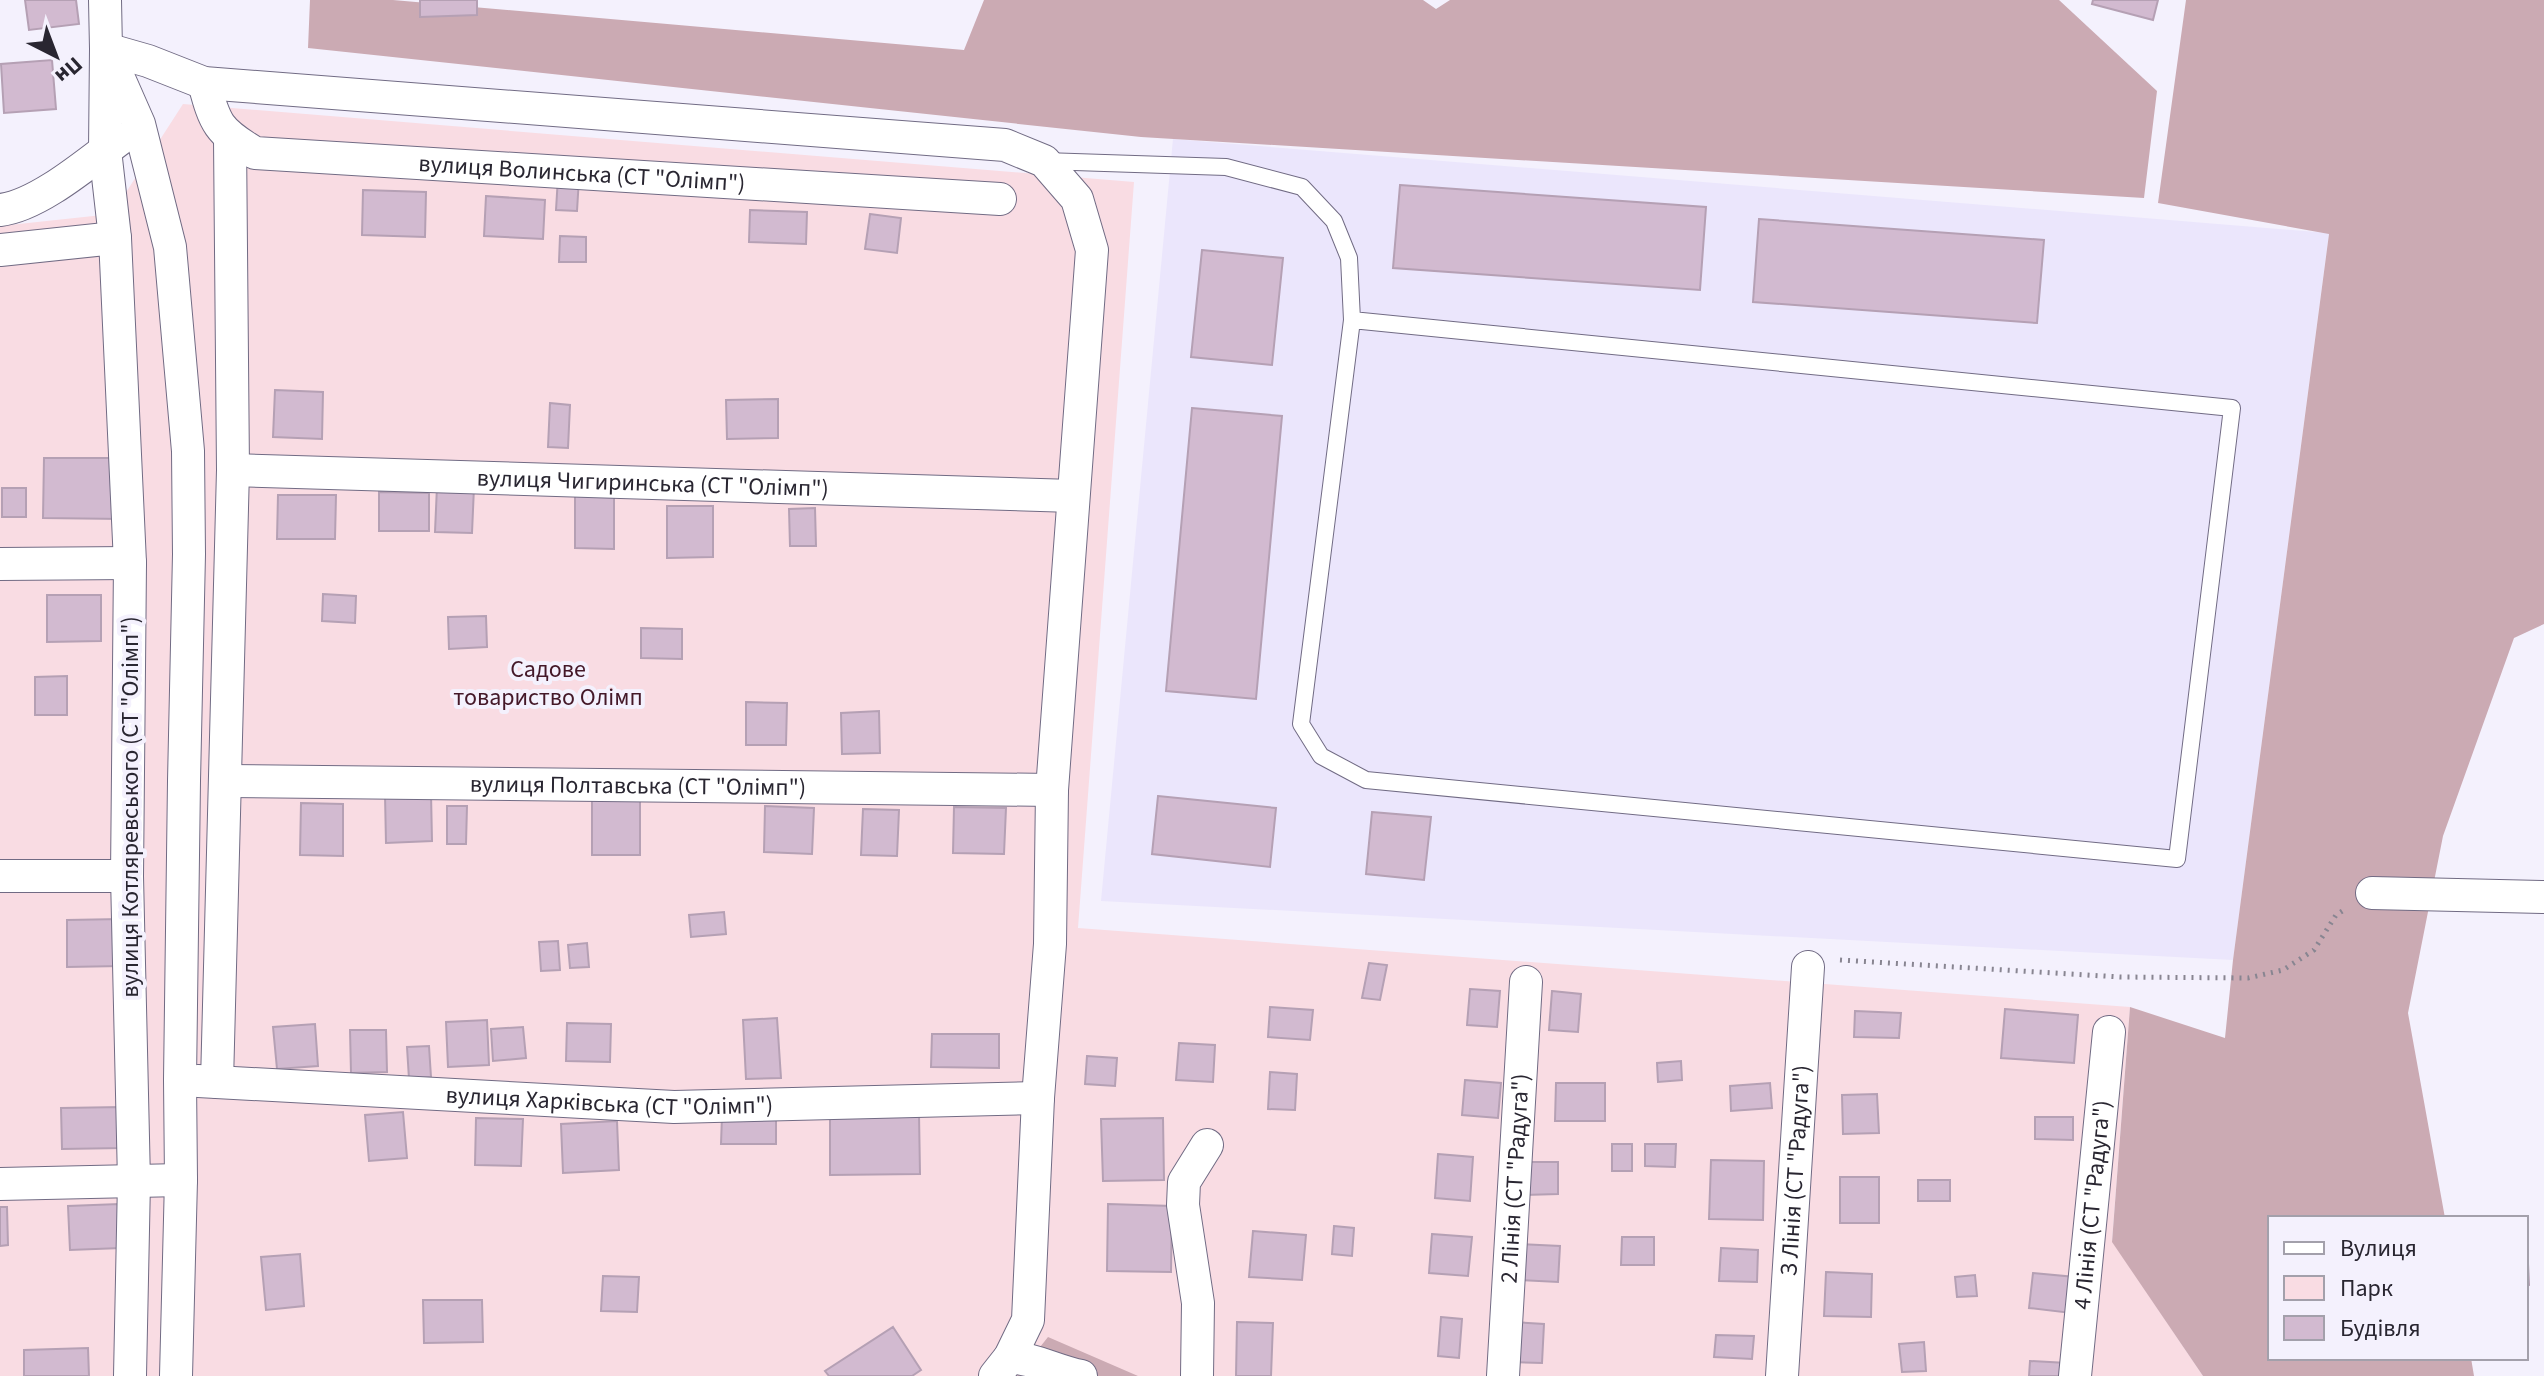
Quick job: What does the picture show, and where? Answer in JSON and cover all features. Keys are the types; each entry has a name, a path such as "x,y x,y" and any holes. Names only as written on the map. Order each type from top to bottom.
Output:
{"street":[{"name":"вулиця Котляревського (СТ \"Олімп\")","path":"105,0 105,150 115,238 130,563 127,876 134,1181 130,1376"},
{"path":"106,49 148,61 204,83 1005,145 1044,161 1077,199 1092,250 1052,790 1050,944 1038,1098 1028,1320 1002,1366"},
{"path":"106,49 139,124 170,247 188,451 181,1180 176,1376"},
{"path":"204,83 213,118 230,139 233,470 217,1082"},
{"path":"0,210 9,209 56,187 139,124"},
{"name":"вулиця Волинська (СТ \"Олімп\")","path":"230,139 255,153 1000,199"},
{"path":"0,250 115,238"},
{"name":"вулиця Чигиринська (СТ \"Олімп\")","path":"233,470 1073,496"},
{"path":"0,564 130,563"},
{"name":"вулиця Полтавська (СТ \"Олімп\")","path":"226,781 1052,790"},
{"path":"0,876 127,876"},
{"path":"2372,893 2544,897"},
{"name":"З Лінія (СТ \"Радуга\")","path":"1782,1376 1808,967"},
{"name":"2 Лінія (СТ \"Радуга\")","path":"1503,1376 1526,982"},
{"name":"4 Лінія (СТ \"Радуга\")","path":"2075,1376 2109,1032"},
{"name":"вулиця Харківська (СТ \"Олімп\")","path":"180,1080 674,1107 1038,1098"},
{"path":"1197,1376 1198,1303 1183,1205 1184,1182 1207,1145"},
{"path":"0,1184 181,1180"},
{"path":"1002,1366 1031,1358 1059,1371 1081,1376"}],"lane":[{"path":"1044,161 1226,167 1302,187 1334,221 1349,258 1352,320 1301,724 1321,756 1366,780 2177,859 2232,408 1352,320"}],"path":[{"path":"1840,960 2120,977 2248,978 2283,970 2314,950 2336,915 2372,893"}],"shaded area":[{"path":"310,0 393,0 964,50 984,0 1423,0 1436,9 1450,0 2059,0 2157,91 2144,198 1141,137 308,48"},
{"path":"2186,0 2544,0 2544,624 2514,638 2443,836 2408,1013 2445,1216 2268,1216 2268,1360 2471,1360 2474,1376 2203,1376 2112,1242 2130,1007 2225,1038 2329,234 2158,203"},
{"path":"1173,139 2329,233 2233,960 1101,901"},
{"path":"1048,1337 1138,1376 1017,1376"}],"green space":[{"name":"Садове товариство Олімп","path":"183,104 1134,182 1078,928 2130,1007 2112,1241 2203,1376 0,1376 0,226 112,214"}],"building":[{"path":"25,0 76,0 79,24 29,30"},
{"path":"420,0 477,0 477,15 420,17"},
{"path":"2093,0 2158,0 2153,20 2092,4"},
{"path":"52,60 56,109 4,113 1,64"},
{"path":"558,177 579,178 577,211 556,210"},
{"path":"1400,185 1706,207 1700,290 1393,268"},
{"path":"363,190 426,192 425,237 362,235"},
{"path":"486,196 545,200 543,239 484,236"},
{"path":"750,210 807,212 806,244 749,242"},
{"path":"870,214 901,218 897,253 865,249"},
{"path":"1759,219 2044,240 2037,323 1753,302"},
{"path":"560,236 586,237 586,262 559,262"},
{"path":"1202,250 1283,258 1272,365 1191,357"},
{"path":"275,390 323,392 322,439 273,437"},
{"path":"778,399 778,438 727,439 726,400"},
{"path":"550,403 570,405 568,448 548,447"},
{"path":"1192,408 1282,416 1256,699 1166,691"},
{"path":"44,458 123,458 122,519 43,518"},
{"path":"575,485 614,486 614,549 575,548"},
{"path":"437,486 474,487 472,533 435,532"},
{"path":"2,488 26,488 26,517 2,517"},
{"path":"379,492 429,493 429,531 379,531"},
{"path":"278,495 336,495 335,539 277,539"},
{"path":"667,506 713,506 713,557 667,558"},
{"path":"815,508 816,546 790,546 789,509"},
{"path":"323,594 356,596 355,623 322,621"},
{"path":"47,595 101,595 101,641 47,642"},
{"path":"486,616 487,647 449,649 448,617"},
{"path":"641,628 682,629 682,659 641,658"},
{"path":"67,676 67,715 35,715 35,677"},
{"path":"746,702 787,703 786,745 746,745"},
{"path":"879,711 880,753 842,754 841,713"},
{"path":"431,793 432,841 386,843 385,795"},
{"path":"1158,796 1276,808 1270,867 1152,854"},
{"path":"592,800 640,800 640,855 592,855"},
{"path":"301,803 343,804 343,856 300,855"},
{"path":"447,806 467,806 466,844 447,844"},
{"path":"765,806 814,808 812,854 764,852"},
{"path":"954,807 1006,808 1004,854 953,853"},
{"path":"863,809 899,810 897,856 861,855"},
{"path":"1372,812 1431,817 1424,880 1366,874"},
{"path":"724,912 726,934 691,937 689,915"},
{"path":"121,919 121,966 67,967 67,920"},
{"path":"558,941 560,970 541,971 539,942"},
{"path":"587,943 589,967 570,968 568,945"},
{"path":"1369,963 1387,965 1380,1000 1362,998"},
{"path":"1470,989 1500,991 1497,1027 1467,1025"},
{"path":"1552,991 1581,994 1578,1032 1549,1030"},
{"path":"1270,1007 1313,1010 1310,1040 1268,1037"},
{"path":"2005,1009 2078,1015 2074,1063 2001,1058"},
{"path":"1855,1011 1901,1013 1899,1038 1854,1037"},
{"path":"777,1018 781,1078 746,1079 743,1020"},
{"path":"487,1020 489,1065 448,1067 446,1022"},
{"path":"567,1023 611,1024 610,1062 566,1061"},
{"path":"315,1024 318,1066 277,1069 273,1027"},
{"path":"523,1027 526,1058 493,1061 491,1029"},
{"path":"350,1030 386,1030 387,1072 351,1073"},
{"path":"932,1034 999,1034 999,1068 931,1067"},
{"path":"1179,1043 1215,1045 1213,1082 1176,1080"},
{"path":"429,1046 431,1077 409,1079 407,1047"},
{"path":"1087,1056 1117,1058 1115,1086 1085,1084"},
{"path":"1681,1061 1682,1080 1658,1082 1657,1063"},
{"path":"1270,1072 1297,1074 1295,1110 1268,1109"},
{"path":"1465,1080 1501,1083 1498,1118 1462,1115"},
{"path":"1556,1083 1605,1083 1605,1121 1555,1121"},
{"path":"1770,1083 1772,1108 1731,1111 1730,1086"},
{"path":"1877,1094 1879,1133 1843,1134 1842,1095"},
{"path":"122,1107 123,1148 62,1149 61,1108"},
{"path":"403,1112 407,1158 369,1161 365,1115"},
{"path":"830,1114 919,1114 920,1174 830,1175"},
{"path":"722,1116 776,1117 776,1144 721,1144"},
{"path":"2035,1117 2073,1117 2073,1140 2035,1139"},
{"path":"476,1118 523,1119 521,1166 475,1165"},
{"path":"1163,1118 1164,1180 1103,1181 1101,1119"},
{"path":"617,1121 619,1170 563,1173 561,1124"},
{"path":"1612,1144 1632,1144 1632,1171 1612,1171"},
{"path":"1645,1144 1676,1144 1675,1167 1645,1166"},
{"path":"1438,1154 1473,1157 1470,1201 1435,1198"},
{"path":"1711,1160 1764,1161 1763,1220 1709,1219"},
{"path":"1521,1162 1558,1162 1558,1194 1521,1195"},
{"path":"1840,1177 1879,1177 1879,1223 1840,1223"},
{"path":"1918,1180 1950,1180 1950,1201 1918,1201"},
{"path":"119,1204 121,1248 70,1250 68,1206"},
{"path":"1108,1204 1172,1206 1171,1272 1107,1271"},
{"path":"0,1207 7,1207 8,1245 0,1246"},
{"path":"1334,1226 1354,1228 1352,1256 1332,1254"},
{"path":"1253,1231 1306,1235 1302,1280 1249,1277"},
{"path":"1432,1234 1472,1237 1468,1276 1429,1273"},
{"path":"1622,1237 1654,1237 1654,1265 1621,1265"},
{"path":"1519,1244 1560,1246 1558,1282 1517,1280"},
{"path":"1721,1248 1758,1250 1757,1282 1719,1281"},
{"path":"300,1254 304,1306 266,1310 261,1257"},
{"path":"1826,1272 1872,1274 1871,1317 1824,1316"},
{"path":"2033,1273 2075,1277 2071,1313 2029,1308"},
{"path":"1975,1275 1977,1296 1957,1297 1955,1277"},
{"path":"603,1276 639,1277 637,1312 601,1311"},
{"path":"423,1300 482,1300 483,1342 424,1343"},
{"path":"1441,1317 1462,1319 1459,1358 1438,1356"},
{"path":"1237,1322 1273,1323 1271,1376 1236,1376"},
{"path":"1513,1322 1544,1324 1542,1363 1511,1362"},
{"path":"893,1327 921,1370 912,1376 829,1376 825,1371"},
{"path":"1716,1335 1754,1336 1752,1359 1714,1357"},
{"path":"1924,1342 1926,1371 1902,1372 1899,1344"},
{"path":"88,1348 89,1376 24,1376 24,1350"},
{"path":"2030,1361 2067,1363 2066,1376 2029,1376"}]}
